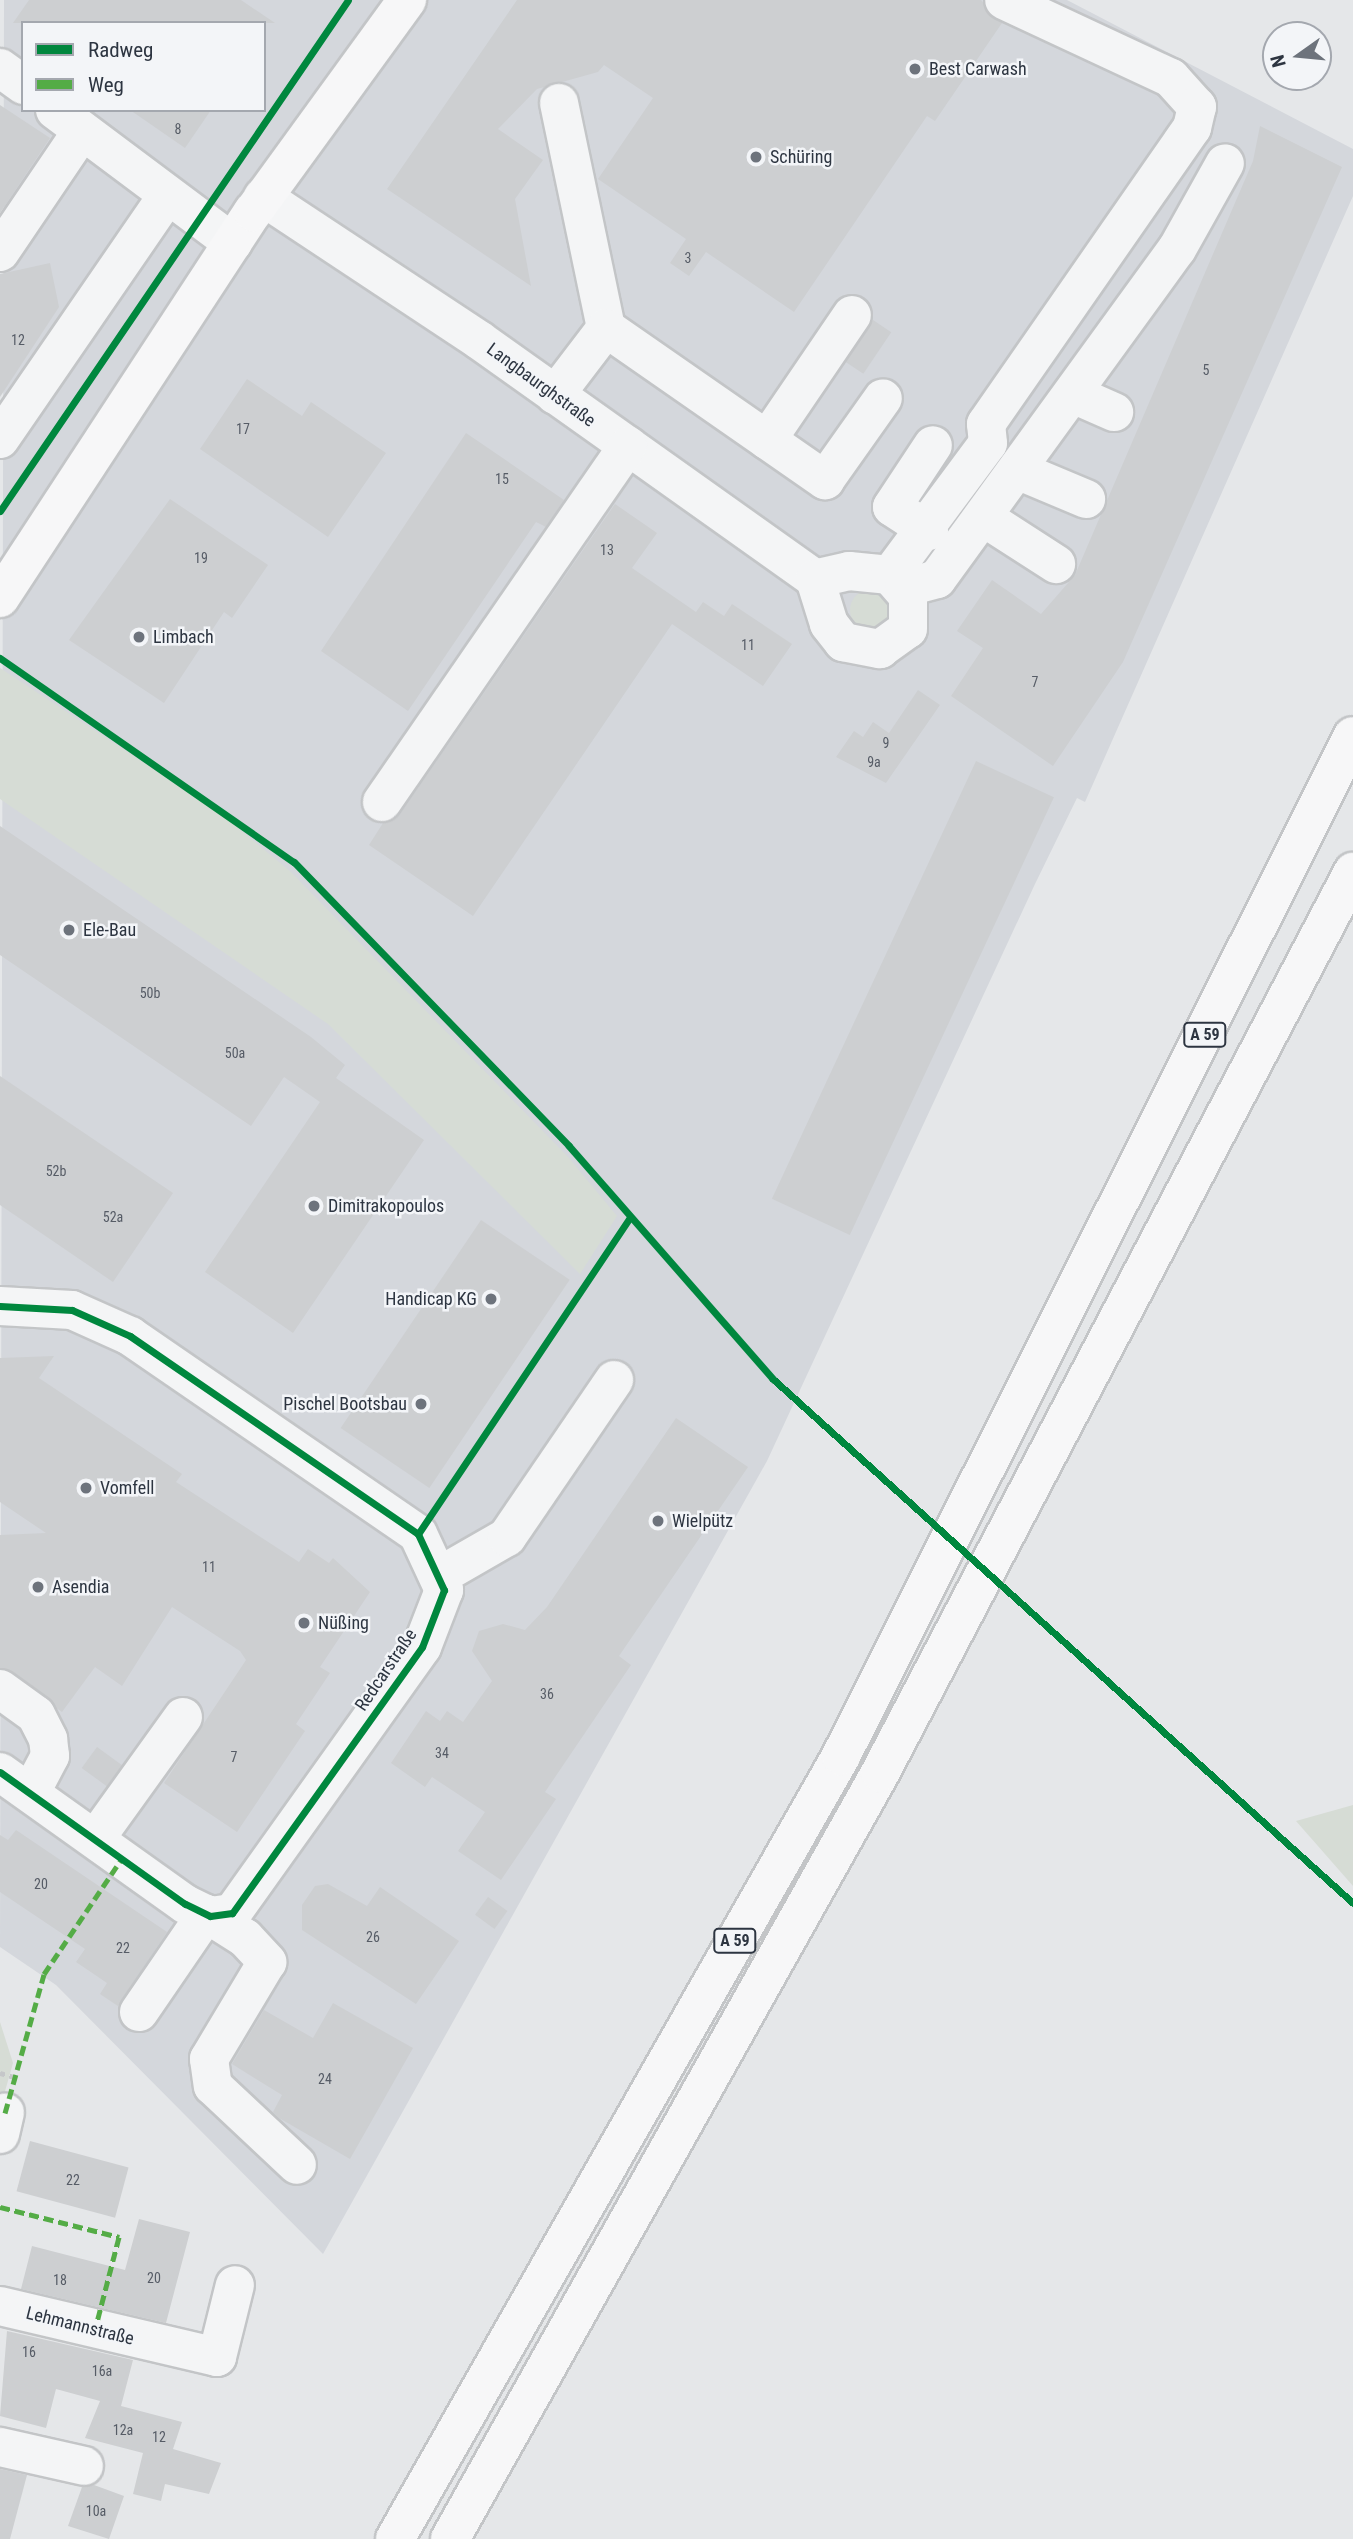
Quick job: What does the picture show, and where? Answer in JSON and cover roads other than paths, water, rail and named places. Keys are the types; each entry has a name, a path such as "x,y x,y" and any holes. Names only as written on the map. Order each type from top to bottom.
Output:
{"main road":[{"path":"0,598 263,197 403,4"},
{"name":"A 59","path":"395,2539 841,1756 1353,736"},
{"name":"A 59","path":"450,2539 880,1773 1353,872"}],"street":[{"path":"1004,0 1171,78 1196,107 1192,128 986,424 988,443 897,582 908,629 895,642 863,650 843,642 829,624 815,579 849,571 897,582 937,579 1177,248 1225,163"},
{"path":"0,68 21,84"},
{"path":"559,103 606,328 825,480 883,398"},
{"path":"0,253 68,120 233,243"},
{"path":"0,439 168,195"},
{"name":"Langbaurghstraße","path":"263,197 555,395 815,579"},
{"path":"768,440 852,315"},
{"path":"555,395 606,328"},
{"path":"1073,394 1114,412"},
{"path":"929,531 892,507 933,445"},
{"path":"382,802 628,446"},
{"path":"1017,470 1086,499"},
{"path":"983,517 1056,564"},
{"name":"Redcarstraße","path":"0,1306 72,1310 130,1336 418,1534 440,1575 442,1609 422,1647 250,1896 232,1913 208,1915"},
{"path":"440,1575 507,1537 614,1380"},
{"path":"0,1689 36,1715 48,1739 50,1756 32,1792"},
{"path":"96,1838 183,1717"},
{"path":"0,1772 245,1938 267,1962 209,2059 213,2086 297,2165"},
{"path":"139,2012 208,1915"},
{"name":"Lehmannstraße","path":"0,2306 159,2346 217,2357 235,2285"},
{"path":"0,2447 84,2466"}],"place":[{"name":"Best Carwash","path":"915,69"},
{"name":"Schüring","path":"756,157"},
{"name":"Limbach","path":"139,637"},
{"name":"Ele-Bau","path":"69,930"},
{"name":"Dimitrakopoulos","path":"314,1206"},
{"name":"Handicap KG","path":"491,1299"},
{"name":"Pischel Bootsbau","path":"421,1404"},
{"name":"Vomfell","path":"86,1488"},
{"name":"Wielpütz","path":"658,1521"},
{"name":"Asendia","path":"38,1587"},
{"name":"Nüßing","path":"304,1623"}]}
